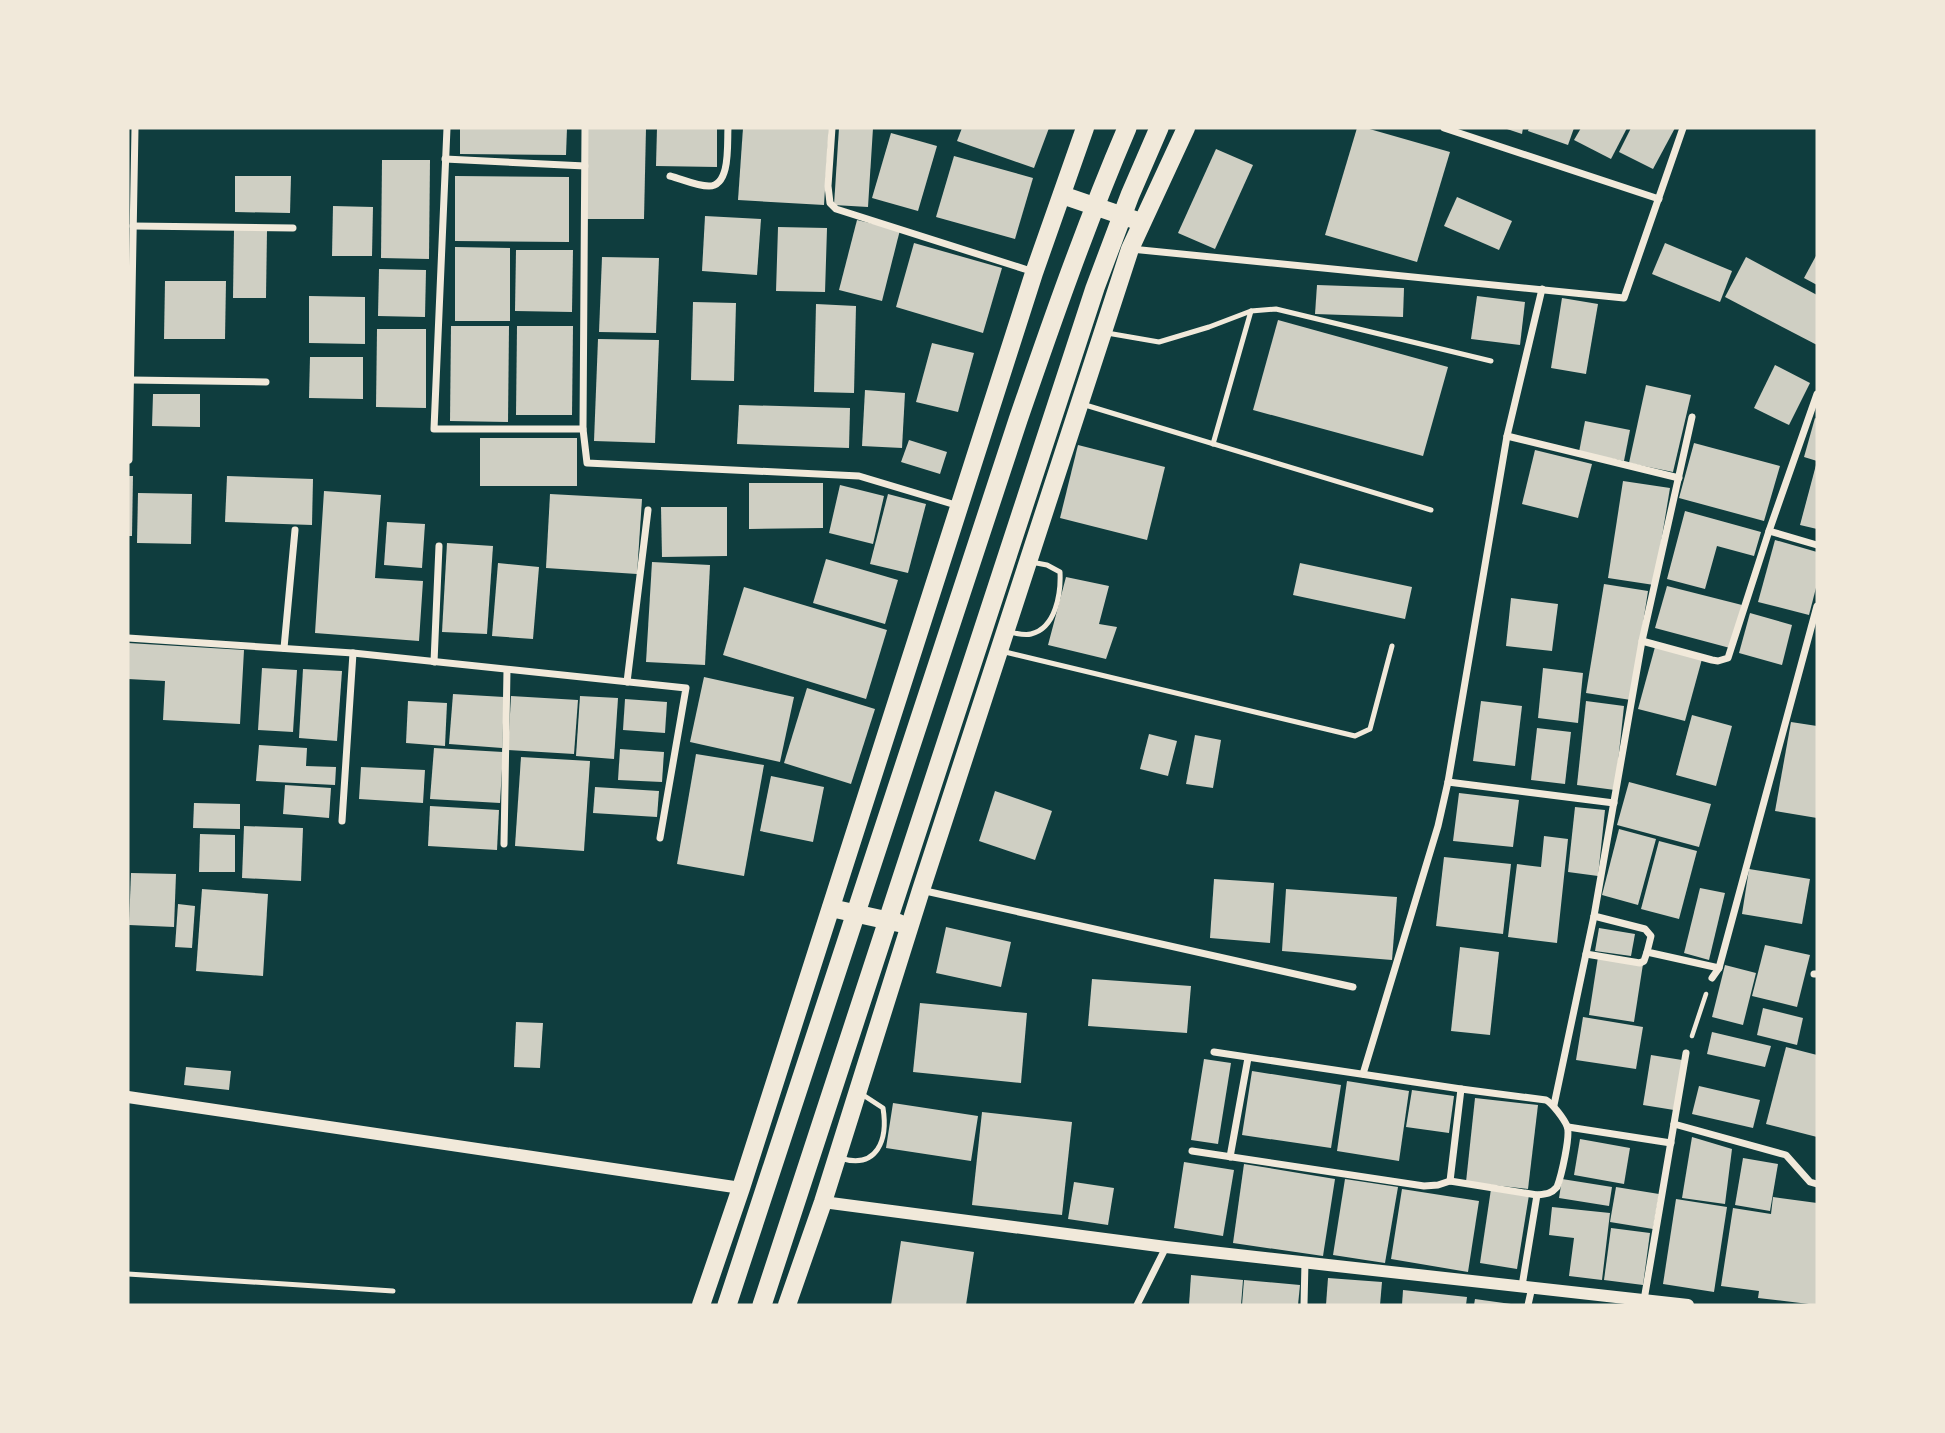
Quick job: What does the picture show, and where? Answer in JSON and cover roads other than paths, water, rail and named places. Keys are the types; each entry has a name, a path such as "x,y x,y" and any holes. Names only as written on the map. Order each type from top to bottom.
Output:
{"highway":[{"path":"727,1305 1018,420 1067,278 1127,128"},
{"path":"762,1305 1095,288 1159,128"}],"main road":[{"path":"701,1305 741,1188 1034,273 1085,128"},
{"path":"787,1305 1130,249 1186,128"},
{"path":"1062,195 1142,223"},
{"path":"831,908 909,926"}],"street":[{"path":"128,459 135,128"},
{"path":"447,128 433,429 583,429"},
{"path":"585,128 583,429 587,463 859,476 960,506"},
{"path":"670,176 708,186 720,182 724,175 728,128"},
{"path":"832,128 828,186 830,203 836,209 1034,273"},
{"path":"1444,128 1659,199"},
{"path":"1130,249 1624,298 1683,128"},
{"path":"445,159 585,166"},
{"path":"133,226 293,229"},
{"path":"1363,1074 1438,825 1448,782 1507,436 1542,289"},
{"path":"131,380 266,382"},
{"path":"1643,640 1712,660 1728,658 1817,394"},
{"path":"1554,1105 1594,916 1643,640 1692,417"},
{"path":"1507,436 1679,478"},
{"path":"627,682 648,510"},
{"path":"284,649 295,530"},
{"path":"1769,531 1817,545"},
{"path":"433,662 439,546"},
{"path":"1712,978 1719,968 1817,606"},
{"path":"128,638 353,653 686,688 660,838"},
{"path":"342,821 353,653"},
{"path":"505,844 507,670"},
{"path":"1448,782 1614,803"},
{"path":"921,890 1353,987"},
{"path":"1586,954 1640,963 1644,961 1651,936 1645,929 1594,916"},
{"path":"1647,952 1719,968"},
{"path":"1192,1151 1424,1185 1438,1185 1450,1181 1537,1195 1547,1194 1557,1187 1568,1127 1554,1105 1546,1100 1214,1052"},
{"path":"1644,1300 1686,1053"},
{"path":"1230,1157 1248,1058"},
{"path":"1450,1181 1461,1089"},
{"path":"128,1097 741,1188"},
{"path":"1674,1124 1786,1155 1810,1182 1817,1184"},
{"path":"1568,1127 1671,1143"},
{"path":"1528,1305 1527,1287 1537,1195"},
{"path":"822,1202 1166,1247 1688,1305"},
{"path":"1137,1305 1166,1247"},
{"path":"1304,1305 1305,1262"}],"lane":[{"path":"1103,332 1159,342 1251,311 1276,309 1491,361"},
{"path":"1213,444 1251,311"},
{"path":"1079,404 1431,510"},
{"path":"1004,632 1025,635 1042,629 1051,618 1061,584 1060,572 1047,565 1028,562"},
{"path":"998,650 1355,736 1370,729 1392,646"},
{"path":"837,1157 859,1161 870,1157 881,1146 885,1125 883,1108 857,1092"},
{"path":"128,1274 393,1291"}]}
